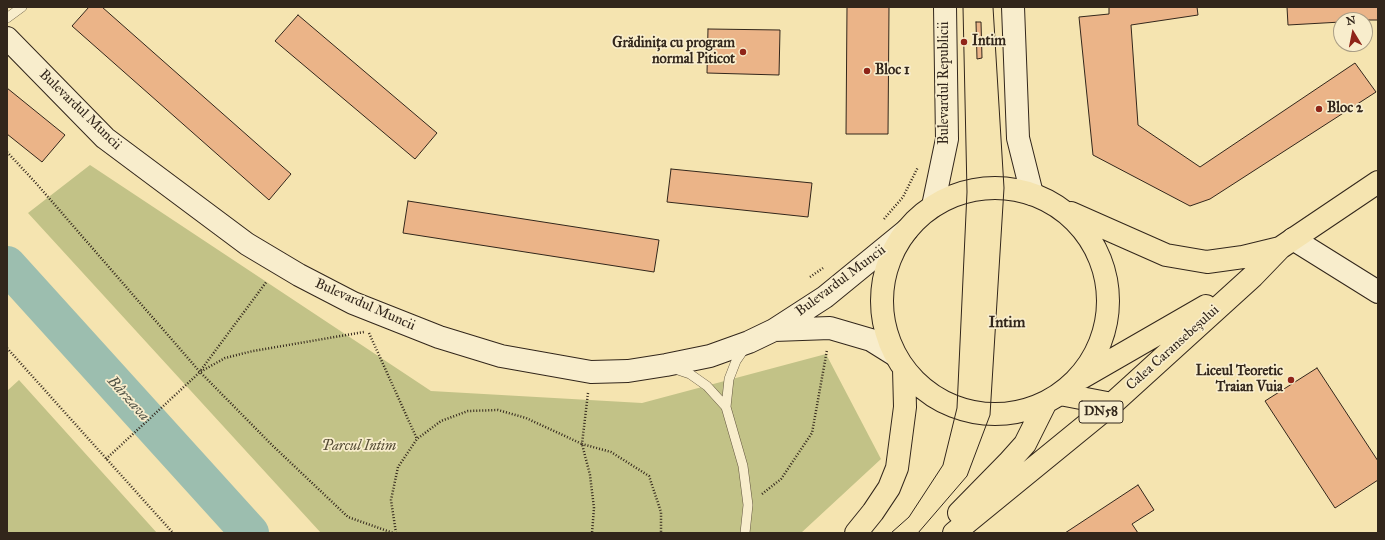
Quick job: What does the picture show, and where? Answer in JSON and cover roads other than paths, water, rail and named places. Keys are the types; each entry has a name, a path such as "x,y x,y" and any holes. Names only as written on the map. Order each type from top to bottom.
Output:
{"main road":[{"name":"Calea Caransebeșului","path":"954,533 1112,404 1287,243 1378,182"},
{"name":"DN58","path":"856,533 873,512 889,488 897,468 905,407 899,362 884,324 882,291 890,258 907,230 919,217 934,206 967,192 986,188 1004,188 1032,194 1059,208"},
{"name":"Calea Caransebeșului","path":"1059,208 1166,255 1207,262 1243,257 1287,243"},
{"path":"940,533 1025,444 1060,393 1094,356 1106,325 1108,292 1100,259 1083,230 1059,208"},
{"name":"Calea Caransebeșului","path":"899,362 919,385 937,398 957,408 973,413 990,415 1019,412 1060,393 1243,285"},
{"path":"1060,393 1112,404"}],"street":[{"name":"Bulevardul Republicii","path":"934,206 947,139 945,7"},
{"path":"1013,7 1018,138 1032,194"},
{"name":"Bulevardul Muncii","path":"7,38 105,138 247,244 353,303 439,337 501,356 591,372 628,372 666,366 710,356 749,342 774,330 825,297 907,230"},
{"path":"1287,243 1378,292"},
{"name":"Bulevardul Muncii","path":"774,330 830,328 871,340 899,362"}],"lane":[{"path":"7,18 22,7"},
{"path":"745,533 748,505 743,466 726,406 729,379 736,361 749,342"},
{"path":"666,366 690,374 707,386 726,406"}],"waterway":[{"name":"Bârzava","path":"7,265 250,533"}],"tram line":[{"path":"891,533 909,517 943,465 957,408 967,192 963,7"},
{"path":"918,533 967,476 990,415 1004,188 993,7"}],"place":[{"name":"Intim","path":"964,42"},
{"name":"Grădinița cu program normal Piticot","path":"743,52"},
{"name":"Bloc 1","path":"867,71"},
{"name":"Bloc 2","path":"1319,109"},
{"name":"Liceul Teoretic Traian Vuia","path":"1291,380"}],"district":[{"name":"Intim","path":"1007,323"}],"park label":[{"name":"Parcul Intim","path":"359,447"}]}
